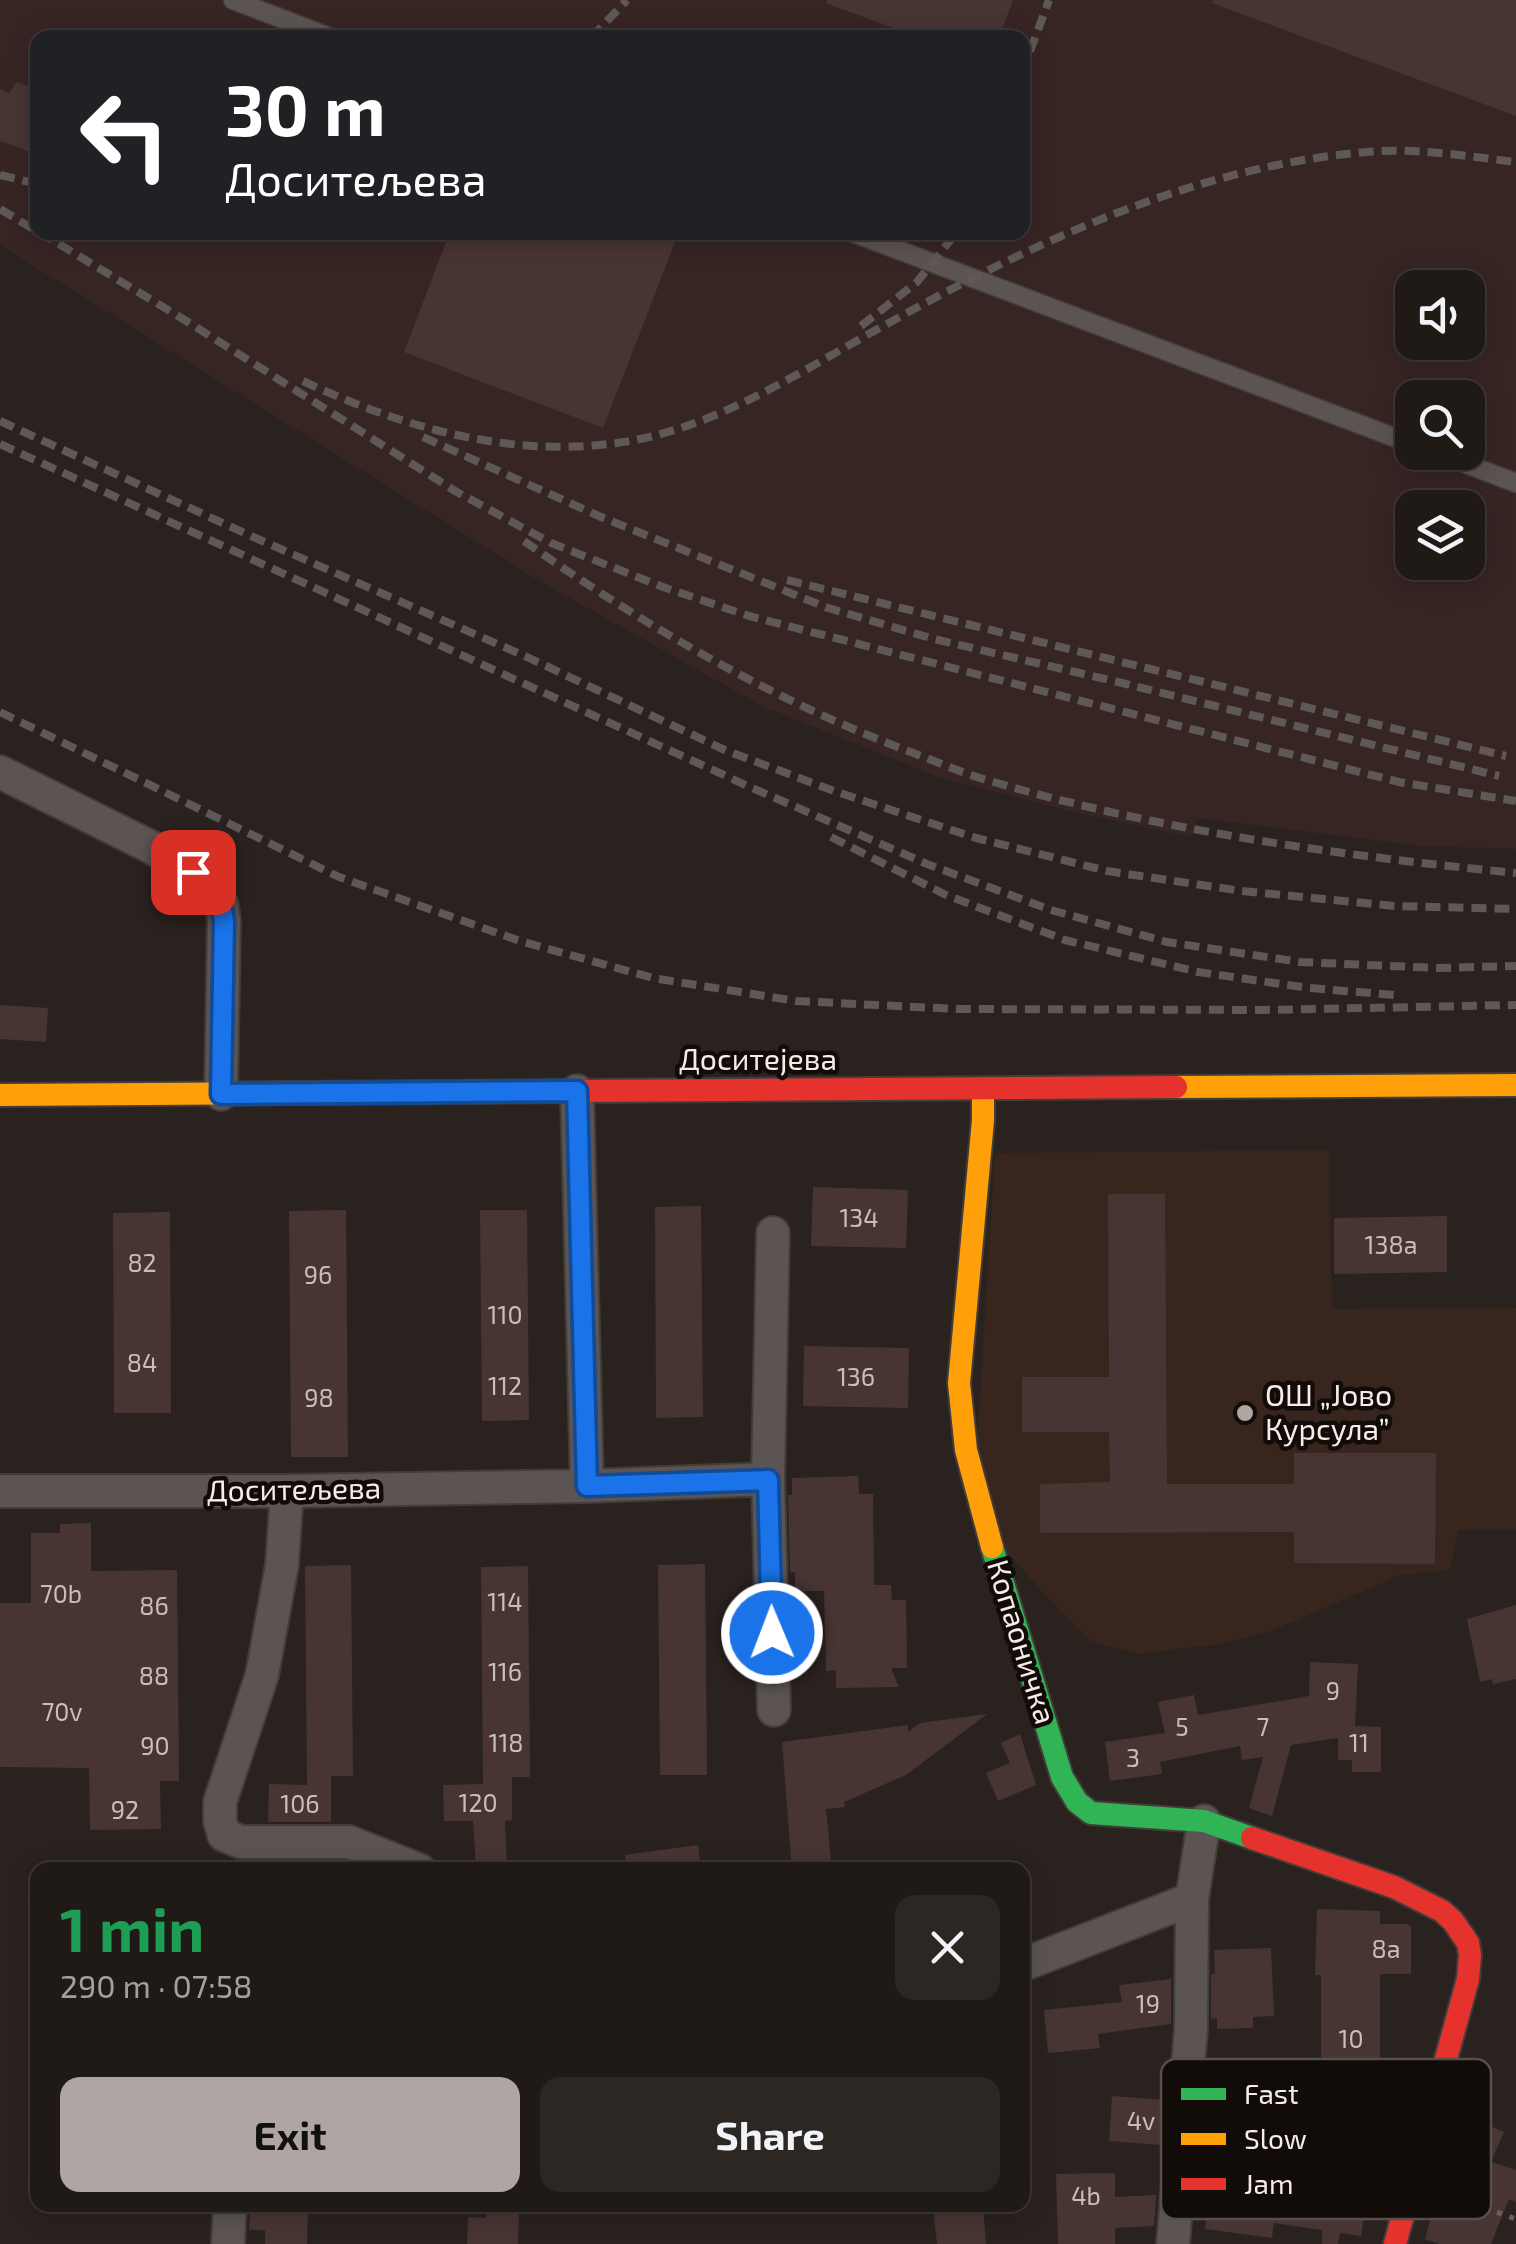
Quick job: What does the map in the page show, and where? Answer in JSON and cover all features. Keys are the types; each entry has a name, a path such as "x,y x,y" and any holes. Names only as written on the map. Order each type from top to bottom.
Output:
{"main road":[{"name":"Доситејева","path":"0,1095 221,1094 579,1115 982,1088 1516,1085"},
{"name":"Копаоничка","path":"982,1088 959,1384 966,1450 1062,1777 1080,1807 1091,1812 1204,1821 1394,1887 1442,1911 1454,1921 1468,1943 1470,1955 1468,1979 1446,2059"},
{"name":"Копаоничка","path":"1394,2244 1401,2219"}],"street":[{"path":"0,772 151,847 215,890 224,921 221,1094"},
{"path":"579,1115 587,1486"},
{"path":"773,1233 768,1480 774,1710"},
{"name":"Доситељева","path":"0,1491 287,1492 768,1480"},
{"path":"287,1492 282,1564 262,1675 220,1802 224,1835 241,1842 349,1842 399,1862"},
{"path":"1188,2059 1192,1899 1204,1821"},
{"path":"1030,1962 1192,1899"},
{"path":"228,2244 230,2212"},
{"path":"1173,2244 1175,2219"}],"lane":[{"path":"233,0 311,30"},
{"path":"872,240 1395,438"},
{"path":"1482,470 1516,483"}],"path":[{"path":"1491,2210 1516,2219"}],"shaded area":[{"path":"0,0 1516,0 1516,849 1420,846 1197,818 1192,837 1076,813 938,777 762,706 536,579 0,245"},
{"name":"ОШ „Јово Курсула”","path":"1329,1150 1332,1309 1516,1308 1516,1530 1458,1530 1450,1570 1400,1575 1274,1630 1222,1644 1136,1654 1089,1640 1004,1549 977,1445 995,1153"}],"building":[{"path":"1013,0 1002,30 899,30 826,3"},
{"path":"1516,0 1516,116 1212,3"},
{"path":"17,82 30,86 30,152 0,141 0,89 9,93"},
{"path":"447,240 676,240 603,428 404,352"},
{"path":"0,1005 48,1008 46,1042 0,1039"},
{"path":"813,1187 908,1190 906,1248 811,1246"},
{"path":"1108,1194 1165,1194 1167,1484 1294,1484 1294,1453 1436,1453 1435,1564 1294,1563 1294,1532 1040,1533 1040,1484 1110,1482 1109,1432 1022,1432 1022,1377 1109,1377"},
{"path":"701,1206 703,1417 656,1418 655,1207"},
{"path":"346,1210 348,1457 291,1457 289,1211"},
{"path":"480,1210 527,1210 529,1420 482,1421"},
{"path":"170,1212 171,1413 114,1413 113,1213"},
{"path":"1447,1216 1447,1272 1334,1274 1334,1218"},
{"path":"804,1346 909,1348 908,1408 803,1406"},
{"path":"858,1476 859,1494 873,1494 874,1585 891,1585 892,1600 906,1600 907,1668 891,1668 899,1687 836,1688 836,1670 826,1671 824,1591 795,1591 795,1572 790,1572 788,1495 792,1495 792,1478"},
{"path":"91,1523 91,1571 177,1570 179,1781 160,1781 161,1829 90,1830 89,1768 0,1767 0,1603 31,1603 31,1533 60,1533 60,1524"},
{"path":"705,1564 707,1775 660,1775 658,1565"},
{"path":"351,1565 353,1776 331,1776 331,1822 268,1822 269,1784 307,1785 305,1566"},
{"path":"528,1566 530,1777 512,1777 512,1820 505,1821 507,1862 476,1862 473,1821 444,1821 443,1785 483,1784 481,1567"},
{"path":"1516,1605 1516,1679 1493,1684 1492,1679 1480,1682 1467,1619"},
{"path":"1310,1662 1358,1664 1355,1726 1381,1727 1381,1772 1352,1772 1352,1760 1338,1760 1338,1738 1291,1745 1272,1816 1249,1808 1263,1757 1242,1760 1240,1746 1160,1762 1162,1774 1110,1781 1105,1742 1165,1733 1158,1702 1194,1695 1198,1715 1309,1696"},
{"path":"987,1714 906,1775 844,1802 845,1807 826,1809 831,1862 791,1862 782,1742 908,1725 908,1732 920,1723"},
{"path":"1020,1734 1036,1785 998,1801 986,1773 1010,1763 1001,1743"},
{"path":"698,1845 700,1862 625,1862 625,1855"},
{"path":"1317,1909 1380,1911 1380,1924 1411,1926 1411,1974 1380,1974 1380,2059 1321,2059 1321,1975 1315,1975"},
{"path":"1271,1948 1274,2016 1253,2017 1253,2028 1217,2029 1217,2018 1211,2019 1214,1950"},
{"path":"1171,1979 1171,2024 1098,2034 1100,2048 1048,2053 1044,2010 1122,2002 1119,1985"},
{"path":"1112,2096 1161,2100 1161,2145 1109,2141"},
{"path":"1491,2126 1504,2132 1491,2162"},
{"path":"1491,2162 1516,2170 1516,2202 1509,2199 1491,2244 1440,2244 1425,2239 1431,2219 1491,2219"},
{"path":"1115,2173 1115,2197 1156,2195 1154,2226 1115,2228 1115,2244 1058,2244 1056,2174"},
{"path":"250,2212 308,2212 307,2244 265,2244 265,2230 249,2230"},
{"path":"486,2212 519,2212 518,2244 467,2244 468,2217 486,2218"},
{"path":"934,2212 984,2212 986,2244 937,2244"},
{"path":"1206,2219 1364,2219 1361,2236 1340,2233 1338,2244 1322,2244 1322,2230 1274,2223 1272,2238 1205,2229"}],"railway":[{"path":"599,30 627,0"},
{"path":"1030,51 1049,0"},
{"path":"303,381 378,412 456,435 536,446 617,443 688,426 722,412 1002,264 1063,235 1187,188 1315,158 1381,151 1431,152 1516,162"},
{"path":"0,175 30,182"},
{"path":"0,209 30,227"},
{"path":"52,240 455,491 551,543 663,587 749,616 1399,782 1516,801"},
{"path":"861,326 917,282 951,240"},
{"path":"0,421 727,751 976,838 1107,871 1242,891 1394,906 1516,909"},
{"path":"423,437 601,517 828,608 934,639 1499,776"},
{"path":"0,444 750,787 927,864 1051,910 1167,942 1300,962 1438,968 1516,966"},
{"path":"524,541 616,603 763,687 864,734 972,775 1178,826 1380,858 1516,873"},
{"path":"787,580 1506,756"},
{"path":"0,712 339,877 520,941 653,978 796,1001 957,1009 1263,1010 1516,1005"},
{"path":"831,837 946,895 1065,940 1198,972 1394,995"}],"traffic: fast":[{"path":"992,1547 1062,1777 1077,1802 1091,1813 1204,1821 1252,1838"}],"traffic: slow":[{"path":"1176,1087 1516,1085"},
{"path":"983,1089 959,1383 966,1450 992,1547"},
{"path":"0,1095 453,1092"}],"traffic: jam":[{"path":"453,1092 1176,1087"},
{"path":"1252,1838 1394,1887 1442,1911 1453,1921 1468,1943 1470,1955 1468,1979 1446,2059"},
{"path":"1395,2244 1402,2219"}],"place":[{"name":"ОШ „Јово Курсула”","path":"1245,1413"}],"route":[{"path":"193,872 215,890 224,921 221,1094 577,1091 587,1486 768,1480 772,1633"}]}
